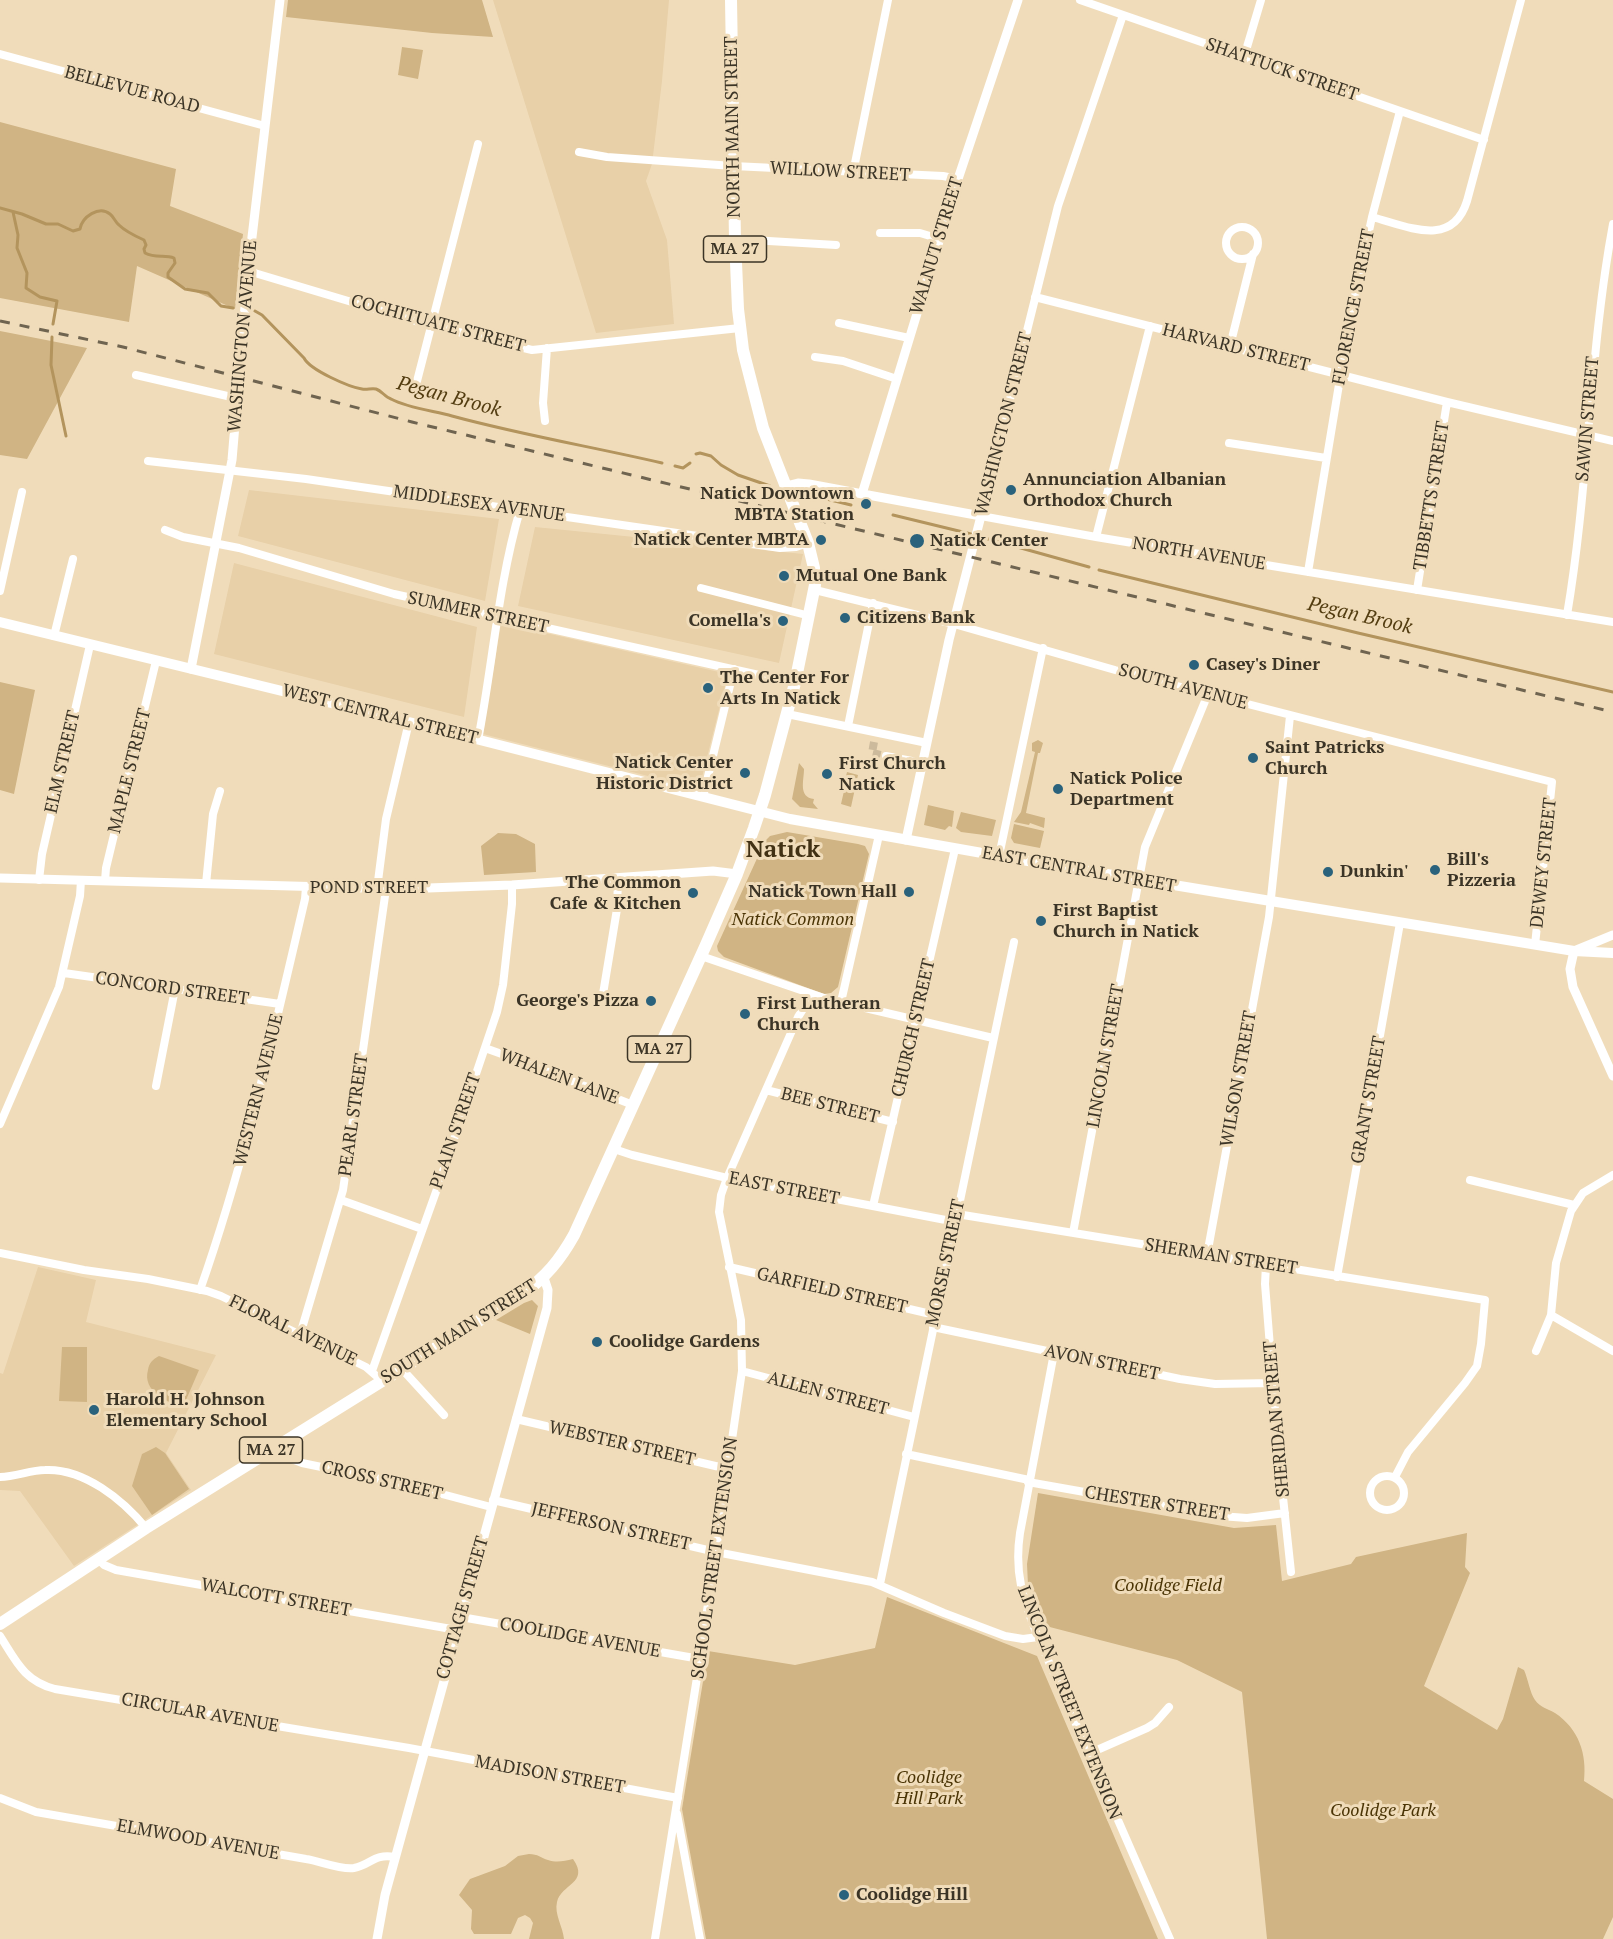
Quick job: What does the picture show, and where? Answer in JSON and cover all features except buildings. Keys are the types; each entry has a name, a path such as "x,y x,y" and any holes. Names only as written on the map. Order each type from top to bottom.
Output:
{"main road":[{"name":"NORTH MAIN STREET","path":"732,0 733,166 740,328 758,410 806,537"},
{"name":"MA 27","path":"760,812 788,714 810,616 814,590 814,568 806,537"},
{"name":"WEST CENTRAL STREET","path":"0,622 409,722 760,812"},
{"name":"EAST CENTRAL STREET","path":"760,812 955,849 1271,902 1574,951 1613,953"},
{"name":"SOUTH MAIN STREET","path":"0,1624 146,1528 278,1447 377,1376 401,1368 544,1278 560,1259 574,1235 614,1149 737,874 760,812"}],"street":[{"name":"WASHINGTON AVENUE","path":"191,669 230,470 248,271 280,0"},
{"path":"852,173 888,0"},
{"name":"WALNUT STREET","path":"862,494 958,179 1018,0"},
{"name":"SHATTUCK STREET","path":"1080,0 1484,140"},
{"path":"1244,57 1261,0"},
{"name":"FLORENCE STREET","path":"1308,572 1340,374 1372,217 1432,231 1455,223 1464,209 1521,0"},
{"name":"WASHINGTON STREET","path":"906,840 954,624 1058,206 1123,15"},
{"name":"BELLEVUE ROAD","path":"0,54 265,126"},
{"path":"1372,217 1400,111"},
{"path":"416,385 478,144"},
{"name":"WILLOW STREET","path":"579,152 607,157 733,166 943,176 958,179"},
{"name":"SAWIN STREET","path":"1567,615 1598,313 1613,224"},
{"path":"1230,346 1256,250 1257,240 1252,231 1247,228 1237,228 1229,235 1227,250 1234,257 1244,259 1254,254"},
{"path":"880,233 920,233 940,239"},
{"path":"735,239 836,245"},
{"name":"COCHITUATE STREET","path":"248,271 432,326 527,349 740,328"},
{"name":"HARVARD STREET","path":"1035,297 1447,402 1613,441"},
{"path":"839,323 909,338"},
{"path":"1096,537 1150,326"},
{"path":"545,421 543,403 547,348"},
{"path":"815,357 843,361 897,379"},
{"path":"136,375 236,394"},
{"name":"TIBBETTS STREET","path":"1417,590 1447,402"},
{"path":"1229,442 1326,458"},
{"name":"MIDDLESEX AVENUE","path":"148,461 230,470 780,548 796,547 806,537"},
{"name":"NORTH AVENUE","path":"787,488 798,483 809,483 1096,537 1613,622"},
{"path":"0,591 22,492"},
{"path":"478,740 509,548 520,510"},
{"name":"SUMMER STREET","path":"165,530 183,537 217,543 394,594 795,683"},
{"path":"54,636 73,559"},
{"path":"701,588 810,616"},
{"name":"SOUTH AVENUE","path":"814,590 954,624 1290,716 1552,782"},
{"path":"848,726 873,603"},
{"name":"ELM STREET","path":"39,880 42,854 90,645"},
{"path":"999,856 1043,648"},
{"name":"MAPLE STREET","path":"105,881 106,868 156,661"},
{"path":"703,796 734,669"},
{"name":"LINCOLN STREET","path":"1073,1233 1145,847 1208,694"},
{"path":"788,714 927,743"},
{"name":"WILSON STREET","path":"1207,1255 1271,902 1290,716"},
{"name":"PEARL STREET","path":"300,1335 341,1200 381,889 386,819 409,722"},
{"path":"874,732 874,742"},
{"path":"886,756 922,763"},
{"name":"DEWEY STREET","path":"1535,945 1552,782"},
{"path":"206,884 213,814 220,791"},
{"path":"841,1002 879,835"},
{"name":"CHURCH STREET","path":"873,1206 955,849"},
{"name":"POND STREET","path":"0,878 381,889 512,885 713,871 737,874"},
{"path":"603,994 617,909 618,879"},
{"path":"0,1124 64,973 80,896 81,880"},
{"name":"PLAIN STREET","path":"377,1376 422,1229 485,1048 503,985 512,885"},
{"name":"WESTERN AVENUE","path":"200,1290 240,1164 280,1004 306,887"},
{"name":"GRANT STREET","path":"1337,1277 1400,923"},
{"path":"1613,935 1574,951 1570,969 1574,987 1613,1076"},
{"name":"MORSE STREET","path":"880,1584 1014,942"},
{"path":"701,956 812,995 993,1038"},
{"name":"CONCORD STREET","path":"64,973 280,1004"},
{"path":"156,1086 175,989"},
{"name":"SCHOOL STREET EXTENSION","path":"655,1939 700,1659 742,1371 741,1320 719,1212 721,1195 798,1017 812,995"},
{"name":"WHALEN LANE","path":"485,1048 633,1106"},
{"name":"BEE STREET","path":"766,1090 893,1122"},
{"name":"EAST STREET","path":"614,1149 727,1178 873,1206 956,1218"},
{"path":"1536,1351 1551,1315 1556,1263 1574,1204 1589,1188 1613,1175"},
{"path":"1470,1180 1574,1204"},
{"path":"341,1200 422,1229"},
{"name":"SHERMAN STREET","path":"956,1218 1073,1233 1485,1300 1477,1366 1408,1452 1395,1477"},
{"name":"FLORAL AVENUE","path":"0,1253 110,1275 148,1279 221,1296 377,1376"},
{"name":"SHERIDAN STREET","path":"1266,1264 1265,1284 1273,1383 1291,1572"},
{"name":"GARFIELD STREET","path":"729,1267 935,1315"},
{"name":"COTTAGE STREET","path":"377,1939 380,1912 423,1751 547,1304 548,1290 544,1278"},
{"path":"1551,1315 1613,1351"},
{"name":"AVON STREET","path":"933,1327 1198,1382 1273,1383"},
{"name":"LINCOLN STREET EXTENSION","path":"1054,1353 1029,1481 1018,1545 1017,1568 1024,1600 1038,1637 1170,1939"},
{"path":"401,1368 444,1415"},
{"name":"ALLEN STREET","path":"742,1371 914,1417"},
{"name":"WEBSTER STREET","path":"516,1419 728,1469"},
{"name":"CROSS STREET","path":"278,1447 287,1457 302,1463 492,1503"},
{"name":"CHESTER STREET","path":"906,1454 1029,1481 1220,1516 1254,1517 1285,1514"},
{"path":"0,1477 53,1470 81,1477 106,1491 136,1516 146,1528"},
{"path":"1395,1477 1402,1484 1404,1498 1392,1509 1379,1508 1370,1497 1370,1487 1377,1478 1395,1477"},
{"name":"JEFFERSON STREET","path":"492,1503 716,1552 863,1579 1005,1636 1023,1640 1038,1637"},
{"name":"WALCOTT STREET","path":"98,1559 104,1565 116,1570 457,1630"},
{"name":"COOLIDGE AVENUE","path":"460,1617 700,1659"},
{"name":"CIRCULAR AVENUE","path":"0,1636 26,1674 45,1686 423,1751"},
{"path":"1088,1754 1147,1728 1155,1723 1169,1707"},
{"name":"MADISON STREET","path":"423,1751 678,1797"},
{"name":"ELMWOOD AVENUE","path":"0,1798 36,1812 352,1869 381,1855 395,1857"},
{"path":"676,1808 700,1939"}],"shaded area":[{"path":"493,0 669,0 652,164 646,181 667,240 674,324 596,333"},
{"path":"249,490 499,519 485,601 238,536"},
{"path":"535,527 803,554 779,663 518,606"},
{"path":"234,563 477,627 464,717 214,654"},
{"path":"501,623 728,674 699,789 483,734"},
{"name":"Harold H. Johnson Elementary School","path":"38,1267 96,1280 86,1322 216,1355 166,1453 191,1490 74,1566 20,1491 0,1490 0,1373 3,1374"}],"green space":[{"path":"288,0 482,0 493,37 432,33 286,17"},
{"path":"402,47 423,50 418,79 398,75"},
{"path":"0,122 176,169 170,206 243,234 235,309 137,266 129,322 0,298"},
{"path":"0,331 87,348 27,459 0,455"},
{"path":"0,682 35,690 14,794 0,790"},
{"path":"1038,740 1043,743 1038,753 1026,813 1045,818 1044,828 1030,823 1029,825 1014,822 1021,812 1035,752 1032,751 1032,743"},
{"path":"799,763 804,769 804,792 809,798 814,799 813,803 818,809 800,807 792,799"},
{"path":"847,772 858,775 851,807 841,804 844,791 838,789 839,783 844,784"},
{"path":"928,805 954,811 952,827 949,826 945,830 924,825"},
{"path":"961,812 996,820 992,836 961,832 956,828"},
{"path":"1014,824 1044,831 1040,848 1014,843 1011,838"},
{"name":"Natick Common","path":"787,832 858,844 865,846 869,854 838,987 831,993 824,994 724,957 718,951 717,946 765,841 770,836"},
{"path":"498,833 516,834 535,844 536,872 484,875 481,846"},
{"path":"532,1300 538,1306 530,1334 496,1320 524,1303"},
{"path":"62,1347 87,1347 87,1402 59,1401"},
{"path":"159,1356 199,1370 183,1407 163,1399 152,1390 149,1384 147,1377 149,1365"},
{"path":"156,1447 165,1453 189,1489 152,1515 132,1486 142,1454"},
{"name":"Coolidge Park","path":"1038,1493 1234,1528 1276,1525 1282,1581 1351,1564 1356,1557 1467,1533 1465,1567 1470,1573 1424,1686 1497,1730 1503,1719 1518,1667 1524,1670 1535,1700 1563,1719 1576,1734 1584,1761 1584,1781 1613,1799 1613,1917 1603,1939 1267,1939 1242,1692 1177,1660 1042,1625 1028,1585 1027,1564"},
{"name":"Coolidge Hill Park","path":"887,1597 1037,1656 1158,1939 706,1939 682,1809 708,1651 795,1665 875,1648"},
{"path":"529,1854 554,1861 573,1859 577,1867 576,1878 557,1902 564,1939 529,1939 533,1923 525,1915 518,1918 511,1934 474,1934 471,1929 472,1910 459,1895 470,1879 505,1866 518,1856"}],"waterway":[{"name":"Pegan Brook","path":"0,208 46,224 58,224 73,231 80,229 84,220 92,214 106,212 125,230 144,240 145,253 174,258 175,263 168,277 185,289 208,293 221,306 233,308"},
{"path":"13,212 18,235 17,248 27,273 26,288 40,297 57,301 53,324"},
{"name":"Pegan Brook","path":"255,311 262,315 314,368 348,385 362,389 376,389 389,398 413,407 662,463"},
{"path":"52,337 51,365 66,436"},
{"name":"Pegan Brook","path":"696,454 711,456 738,475 770,486"},
{"name":"Pegan Brook","path":"675,466 683,468 690,463"},
{"name":"Pegan Brook","path":"806,494 851,505"},
{"name":"Pegan Brook","path":"893,515 1089,567"},
{"name":"Pegan Brook","path":"1099,570 1613,692"}],"tunnel":[{"path":"874,742 872,753 886,756"}],"railway":[{"path":"0,321 123,347 412,422 1613,712"}],"place":[{"name":"Annunciation Albanian Orthodox Church","path":"1011,490"},
{"name":"Natick Downtown MBTA Station","path":"866,504"},
{"name":"Natick Center MBTA","path":"821,540"},
{"name":"Natick Center","path":"917,541"},
{"name":"Mutual One Bank","path":"784,576"},
{"name":"Citizens Bank","path":"845,618"},
{"name":"Comella's","path":"783,621"},
{"name":"Casey's Diner","path":"1194,665"},
{"name":"The Center For Arts In Natick","path":"708,688"},
{"name":"Saint Patricks Church","path":"1253,758"},
{"name":"Natick Center Historic District","path":"745,773"},
{"name":"First Church Natick","path":"827,774"},
{"name":"Natick Police Department","path":"1058,789"},
{"name":"Bill's Pizzeria","path":"1435,870"},
{"name":"Dunkin'","path":"1328,872"},
{"name":"Natick Town Hall","path":"909,892"},
{"name":"The Common Cafe & Kitchen","path":"693,893"},
{"name":"First Baptist Church in Natick","path":"1041,921"},
{"name":"George's Pizza","path":"651,1001"},
{"name":"First Lutheran Church","path":"745,1014"},
{"name":"Coolidge Gardens","path":"597,1342"},
{"name":"Harold H. Johnson Elementary School","path":"94,1410"},
{"name":"Coolidge Hill","path":"844,1895"}],"district":[{"name":"Natick","path":"783,850"}],"park label":[{"name":"Coolidge Field","path":"1168,1586"}]}
